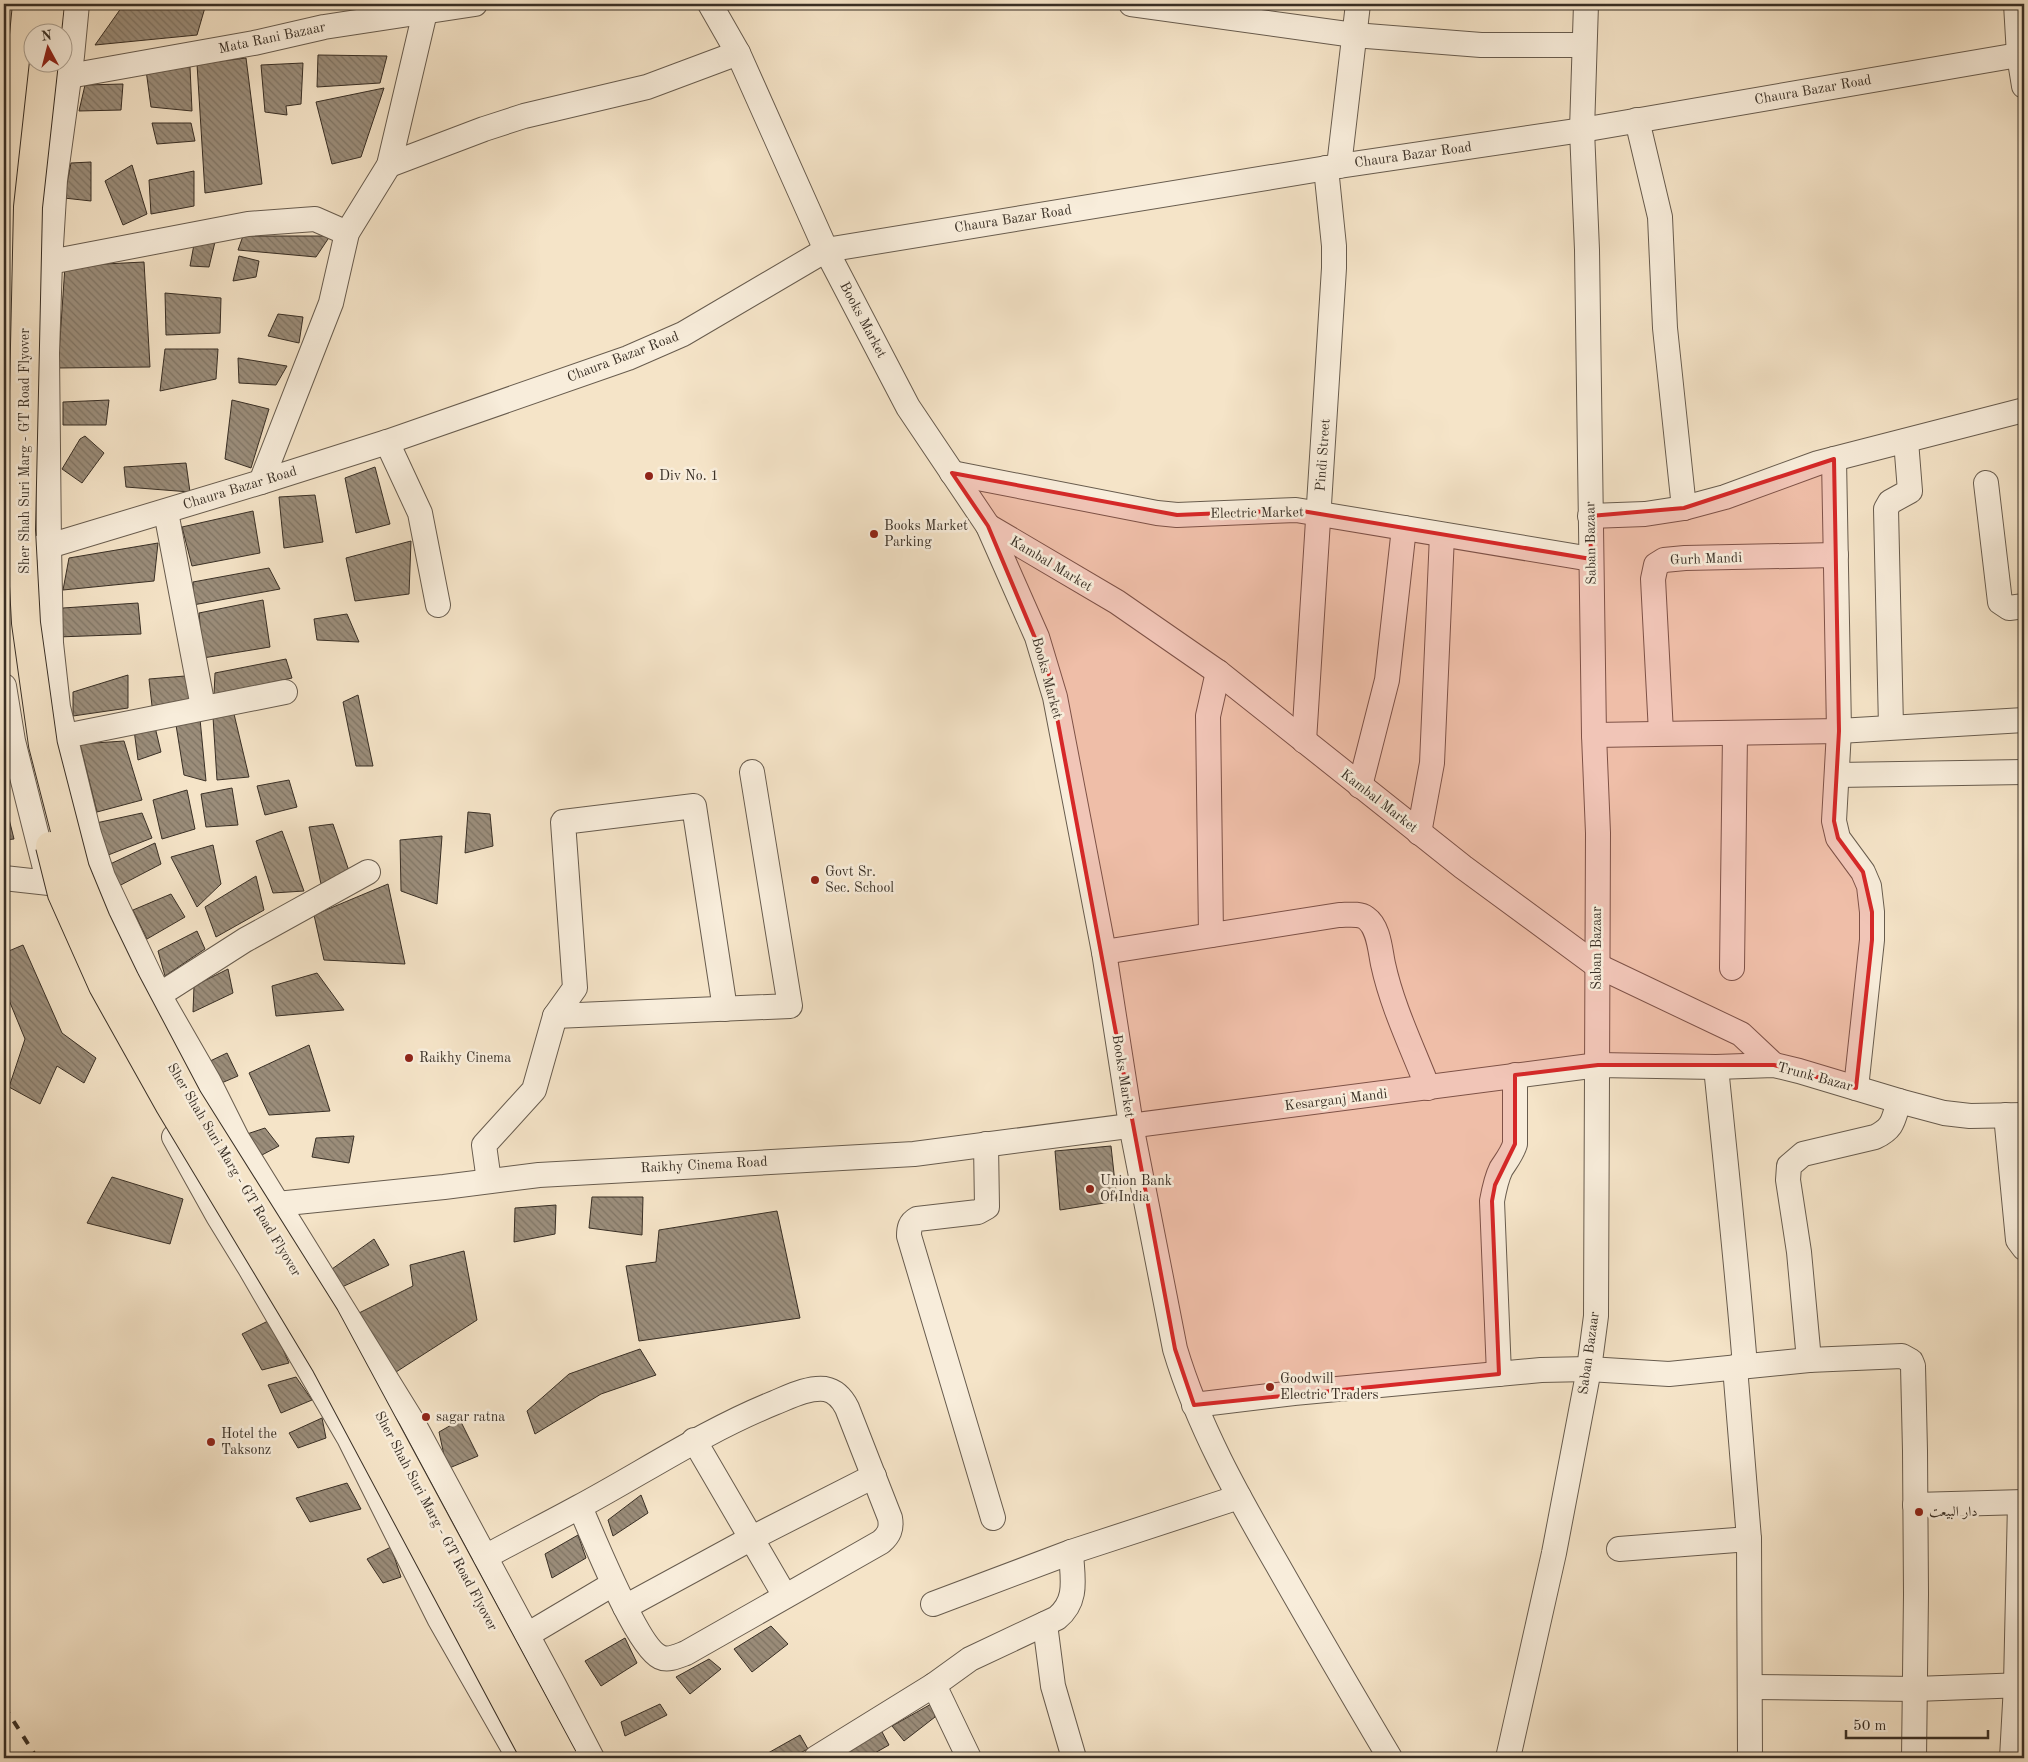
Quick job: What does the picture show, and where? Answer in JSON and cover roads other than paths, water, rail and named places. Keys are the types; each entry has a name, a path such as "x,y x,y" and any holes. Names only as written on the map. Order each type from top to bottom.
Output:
{"main road":[{"name":"Sher Shah Suri Marg - GT Road Flyover","path":"4,403 12,187 27,4"},
{"path":"48,22 50,4"},
{"name":"Sher Shah Suri Marg - GT Road Flyover","path":"43,72 28,207 21,530 26,623 43,745 75,869 125,980 188,1099 325,1317 563,1758"},
{"name":"Sher Shah Suri Marg - GT Road Flyover","path":"4,559 13,663 23,739 62,894 104,986 132,1039 325,1363 536,1758"}],"street":[{"path":"4,184 6,87 15,4"},
{"path":"72,57 77,4"},
{"name":"Mata Rani Bazaar","path":"72,66 245,44 324,27 475,4"},
{"name":"Books Market","path":"710,4 738,53 826,250 908,407 988,526 1037,637 1048,669 1104,952 1131,1125 1175,1349 1194,1405 1239,1497 1390,1758"},
{"path":"1143,4 1354,35 1481,45 1584,45"},
{"name":"Pindi Street","path":"1304,742 1334,268 1333,167 1358,4"},
{"name":"Saban Bazaar","path":"1508,1758 1554,1553 1589,1369 1596,1316 1598,833 1594,735 1587,250 1582,130 1586,4"},
{"path":"2016,4 2024,86"},
{"path":"261,482 331,303 347,233 389,165 425,12"},
{"path":"389,165 516,119 647,87 738,53"},
{"name":"Chaura Bazar Road","path":"4,553 49,546 166,512 387,442 628,358 683,334 826,250 1333,167 1582,130 2022,55"},
{"path":"70,72 55,180 50,262 47,353 51,643 58,707 78,796 103,877 159,995 237,1138 411,1418 592,1758"},
{"path":"1637,120 1660,217 1665,328 1684,508"},
{"path":"50,262 248,224 281,220 314,219 347,233"},
{"path":"1590,516 1645,514 1684,508 1725,497 1789,472 1834,459 2024,410"},
{"path":"1891,727 1886,509 1890,502 1910,491 1906,441"},
{"path":"387,442 420,513 438,605"},
{"path":"1834,459 1838,731 1834,821 1838,838 1863,872 1869,886 1872,912 1872,940 1856,1088"},
{"name":"Electric Market","path":"952,473 1157,513 1177,515 1296,510 1591,559"},
{"path":"1986,483 2000,602 2008,608 2024,606"},
{"path":"166,512 203,707"},
{"name":"Kambal Market","path":"988,526 1117,602 1218,672 1419,833 1596,965 1741,1034 1774,1065"},
{"path":"1360,786 1387,680 1404,528"},
{"path":"1419,833 1432,763 1442,535"},
{"name":"Gurh Mandi","path":"1661,733 1653,579 1656,565 1664,560 1685,558 1836,555"},
{"path":"1211,936 1208,716 1218,672"},
{"path":"4,686 12,741 58,915 121,1040 218,1216 349,1438 439,1618 519,1758"},
{"path":"65,736 285,692"},
{"path":"1594,735 1838,731 2024,720"},
{"path":"1732,968 1734,734"},
{"path":"555,1016 790,1006 752,772"},
{"path":"1837,775 2024,772"},
{"path":"489,1181 484,1145 534,1090 555,1016 575,988 563,822 694,806 725,1010"},
{"path":"159,995 245,940 368,872"},
{"path":"4,878 49,883 103,877"},
{"path":"1104,952 1339,915 1354,914 1365,918 1372,926 1378,938 1390,990 1428,1088"},
{"name":"Trunk Bazar","path":"1542,1071 1598,1066 1716,1067 1774,1065 1899,1102 1961,1115 2015,1115"},
{"path":"1716,1067 1736,1258 1749,1539 1750,1758"},
{"name":"Kesarganj Mandi","path":"1131,1125 1208,1117 1542,1071"},
{"path":"1499,1374 1492,1201 1498,1178 1512,1154 1515,1144 1515,1075"},
{"path":"1809,1360 1799,1252 1788,1180 1789,1166 1803,1154 1875,1137 1884,1133 1891,1126 1899,1102"},
{"path":"2015,1115 2018,1240 2024,1248"},
{"name":"Raikhy Cinema Road","path":"277,1204 444,1188 539,1175 611,1169 914,1154 1131,1125"},
{"path":"986,1144 987,1206 978,1212 917,1219 909,1229 909,1236 993,1518"},
{"path":"1194,1405 1294,1393 1541,1370 1589,1369 1651,1374 1809,1360 1902,1356 1911,1361 1913,1376 1915,1451 1914,1758"},
{"path":"484,1557 580,1507 694,1440 730,1422 800,1393 824,1389 834,1392 842,1398 892,1526 888,1536 881,1542 686,1653 672,1658 661,1658 646,1645 625,1607 613,1584 580,1507"},
{"path":"694,1440 785,1596"},
{"path":"625,1607 752,1538 874,1476"},
{"path":"933,1604 1071,1552 1239,1497"},
{"path":"1915,1505 2022,1503 2020,1685 2016,1752"},
{"path":"1619,1549 1749,1539"},
{"path":"816,1758 934,1685 970,1660 1045,1624 1066,1611 1073,1594 1071,1552"},
{"path":"527,1635 613,1584"},
{"path":"1045,1624 1054,1686 1074,1758"},
{"path":"934,1685 970,1758"},
{"path":"1750,1687 1915,1689 2020,1685"}],"railway":[{"path":"4,1706 37,1758"}],"place":[{"name":"Div No. 1","path":"649,476"},
{"name":"Books Market Parking","path":"874,534"},
{"name":"Govt Sr. Sec. School","path":"815,880"},
{"name":"Raikhy Cinema","path":"409,1058"},
{"name":"Union Bank Of India","path":"1090,1189"},
{"name":"Goodwill Electric Traders","path":"1270,1387"},
{"name":"sagar ratna","path":"426,1417"},
{"name":"Hotel the Taksonz","path":"211,1442"},
{"name":"دار البیعت","path":"1919,1512"}]}
